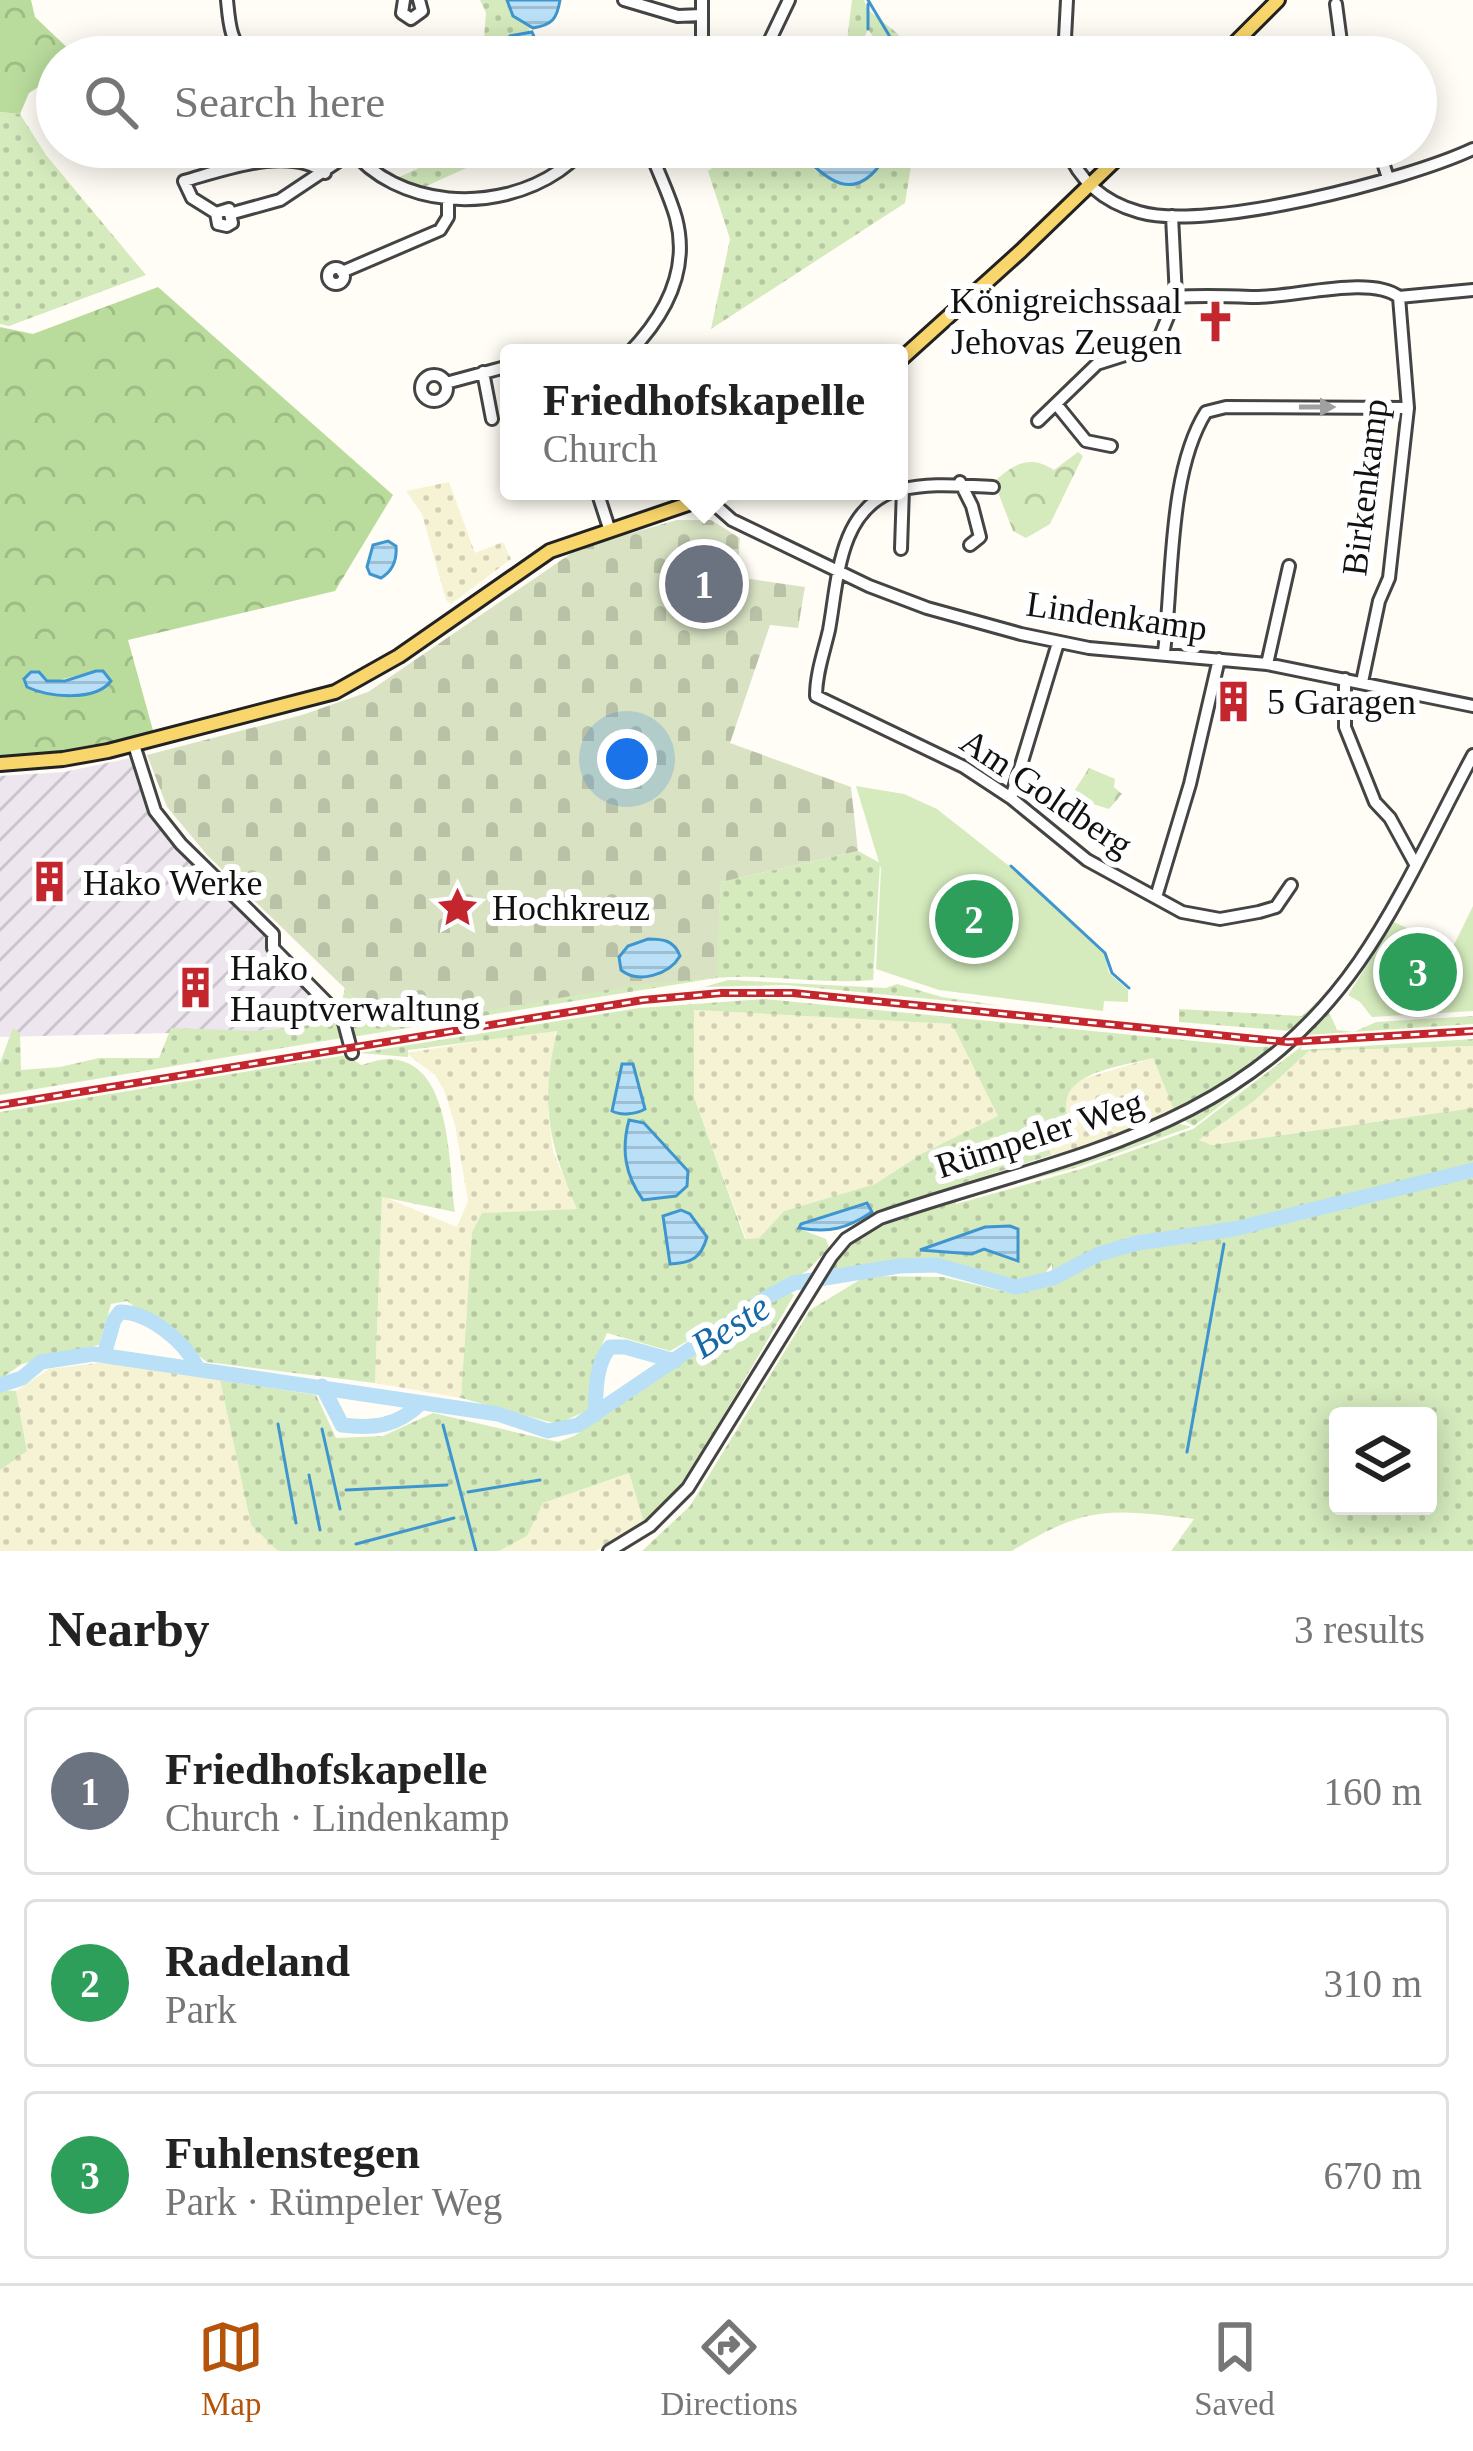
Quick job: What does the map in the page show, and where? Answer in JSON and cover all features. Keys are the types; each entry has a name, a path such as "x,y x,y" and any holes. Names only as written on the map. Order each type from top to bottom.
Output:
{"main road":[{"path":"1242,36 1278,0"},
{"path":"908,353 1107,168"},
{"path":"0,764 63,759 134,745 348,686 550,551 700,500"}],"street":[{"path":"227,0 232,36"},
{"path":"404,0 400,10 411,19 422,11 419,0"},
{"path":"624,0 653,4 678,16 702,15"},
{"path":"702,0 702,36"},
{"path":"772,36 789,0"},
{"path":"1065,36 1067,0"},
{"path":"1336,4 1340,36"},
{"path":"1437,161 1473,149"},
{"path":"237,168 184,182 192,198 216,213 216,221 224,226 232,223 233,214 280,200 331,168"},
{"path":"319,168 326,173"},
{"path":"375,168 401,188 448,200 522,188 562,168"},
{"path":"636,344 666,308 676,283 676,217 657,168"},
{"path":"1075,168 1089,186 1110,200 1141,213 1172,215 1263,207 1417,168"},
{"path":"1385,168 1388,178"},
{"path":"342,272 440,230 448,217 448,200"},
{"path":"1038,421 1097,364 1153,344 1175,296 1172,215"},
{"path":"1175,296 1248,297 1327,289 1388,290 1399,298 1473,290"},
{"name":"Birkenkamp","path":"1362,682 1379,601 1390,578 1408,408 1399,298"},
{"path":"446,383 500,368"},
{"path":"483,372 492,419"},
{"path":"1056,404 1086,442 1111,446"},
{"path":"1165,652 1182,482 1198,424 1207,412 1226,407 1408,408"},
{"path":"960,482 980,537 970,545"},
{"path":"908,489 960,482 993,487"},
{"path":"600,500 609,528"},
{"name":"Lindenkamp","path":"709,500 732,520 927,608 1058,643 1267,664 1473,706"},
{"path":"838,571 863,512 874,500"},
{"path":"899,500 901,548"},
{"path":"1267,664 1289,566"},
{"name":"Am Goldberg","path":"838,571 816,696 932,750 1012,798 1087,860 1182,912 1220,919 1276,907 1291,885"},
{"path":"1012,798 1058,643"},
{"path":"1156,898 1190,784 1219,659"},
{"path":"1346,679 1345,727 1375,802 1390,818 1414,862"},
{"path":"134,745 155,811 181,844 273,934 273,947 343,1019 352,1053"},
{"name":"Rümpeler Weg","path":"609,1551 650,1526 688,1488 806,1294 846,1239 880,1218 1118,1144 1215,1098 1293,1038 1364,955 1473,757"}],"shaded area":[{"path":"449,482 475,553 503,542 511,559 451,604 422,514 406,491"},
{"path":"131,758 151,817 332,999 310,1025 256,1031 0,1037 0,776 64,772"},
{"path":"694,1010 952,1024 999,1116 923,1153 875,1184 784,1211 759,1238 746,1239 694,1097"},
{"path":"556,1029 548,1111 553,1152 578,1210 482,1213 472,1232 461,1398 375,1383 382,1196 457,1227 468,1201 444,1090 435,1075 406,1053"},
{"path":"1473,1046 1473,1108 1210,1145 1198,1141 1254,1101 1309,1051"},
{"path":"1153,1058 1176,1115 1075,1152 1051,1155 1048,1144 1055,1132 1053,1124 1076,1081"},
{"path":"106,1362 220,1380 251,1525 278,1551 0,1551 0,1470 27,1450 16,1391 49,1369"},
{"path":"629,1473 645,1526 595,1551 499,1551 527,1536 542,1503"}],"green space":[{"path":"0,0 31,0 35,17 55,36 36,36 36,88 20,114 0,112"},
{"path":"480,0 507,0 513,16 530,26 529,32 484,36 486,13"},
{"path":"852,0 864,0 867,9 899,36 872,36 868,29 865,36 848,36"},
{"path":"0,112 20,114 36,139 36,168 57,168 146,275 9,326 0,324"},
{"path":"419,168 466,168 422,188 395,179"},
{"path":"911,168 905,203 711,329 730,239 708,171"},
{"path":"158,287 393,495 335,591 128,640 154,734 62,753 0,756 0,327 33,334","holes":["96,671 108,675 105,689 86,693 55,694 27,687 39,672 51,682"]},
{"path":"1078,452 1083,456 1050,524 1026,538 1013,531 994,482 1022,463 1054,470"},
{"path":"677,520 711,520 740,538 737,577 805,587 798,628 770,625 730,743 851,787 858,851 721,882 716,978 635,985 436,1019 361,1004 208,856 167,807 147,755 302,715 368,692 579,548"},
{"path":"1089,768 1115,779 1114,787 1122,794 1109,809 1075,790"},
{"path":"856,786 904,794 937,809 1032,884 1105,954 1109,973 1128,990 1128,1002 1104,1001 1103,1011 939,990 876,969 881,869"},
{"path":"858,851 880,863 873,980 716,978 352,1037 341,1005 345,988 362,1004 715,978 721,882"},
{"path":"1473,906 1473,1011 1372,1017 1348,995 1394,922 1452,949"},
{"path":"728,980 886,988 897,984 1002,1006 786,985 704,987"},
{"path":"1321,998 1291,1031 1179,1022 1179,1009 1302,1016"},
{"path":"765,999 1277,1046 1176,1115 1153,1058 1095,1073 1072,1088 1067,1114 1053,1124 1055,1132 1048,1144 1051,1155 872,1212 867,1204 801,1224 800,1229 826,1239 829,1248 807,1271 670,1351 607,1333 594,1363 589,1410 557,1424 461,1398 472,1232 482,1213 577,1209 550,1122 549,1080 557,1031 408,1050 408,1057 359,1053 639,1008","holes":["694,1010 952,1024 998,1116 923,1153 875,1184 784,1211 759,1238 745,1239 694,1097"]},
{"path":"329,1007 340,1020 342,1038 0,1095 0,1063 13,1028 20,1033 21,1070 99,1058 159,1058 171,1028 317,1027 327,1019"},
{"path":"1329,1012 1337,1030 1353,1032 1307,1035"},
{"path":"1473,1016 1473,1024 1354,1032 1376,1022"},
{"path":"1473,1039 1473,1046 1309,1051 1254,1101 1199,1140 1211,1145 1473,1108 1473,1551 1171,1551 1194,1519 1119,1513 1060,1525 1012,1551 642,1551 690,1506 810,1310 866,1276 943,1277 1010,1293 1052,1284 1052,1264 1045,1273 1009,1281 936,1259 831,1269 856,1239 880,1222 1095,1156 1177,1123 1191,1127 1078,1167 956,1200 956,1204 1081,1169 1193,1129 1302,1046 1301,1050"},
{"path":"1285,1049 1292,1050 1194,1126 1183,1120 1239,1085"},
{"path":"347,1055 361,1065 389,1059 410,1064 426,1078 444,1120 455,1212 382,1197 375,1383 207,1362 127,1301 111,1304 99,1345 22,1364 0,1379 0,1112"},
{"path":"788,1291 794,1295 685,1481 645,1526 629,1473 543,1503 527,1536 499,1551 278,1551 251,1525 220,1380 316,1395 336,1438 383,1436 433,1413 558,1442 574,1436"},
{"path":"0,1390 16,1391 27,1451 0,1470"}],"water":[{"path":"507,0 560,0 552,20 533,28 513,16"},
{"path":"816,168 877,168 856,184"},
{"path":"388,541 396,546 396,556 381,578 370,574 367,567 373,545"},
{"path":"103,671 111,681 83,695 36,690 27,687 24,679 39,672 47,681 65,681"},
{"path":"648,939 667,942 680,956 653,975 636,976 621,970 619,957 628,946"},
{"path":"622,1064 633,1064 642,1111 612,1111"},
{"path":"629,1120 644,1123 688,1171 687,1186 676,1196 643,1200 637,1191 626,1162"},
{"path":"867,1203 872,1212 846,1226 799,1228 801,1224"},
{"path":"681,1210 690,1214 707,1237 694,1258 670,1264 663,1216"},
{"path":"985,1227 1018,1229 1018,1261 984,1249 972,1254 920,1250"}],"waterway":[{"path":"868,0 889,36"},
{"path":"868,4 868,29"},
{"path":"1011,866 1105,953 1112,973 1129,988"},
{"name":"Beste","path":"0,1385 22,1378 41,1362 93,1354 498,1414 548,1431 578,1425 794,1283 899,1266 936,1265 1016,1287 1053,1278 1099,1254 1137,1243 1234,1229 1473,1170"},
{"path":"1187,1452 1224,1244"},
{"path":"104,1355 114,1320 120,1312 131,1313 165,1330 197,1367"},
{"path":"595,1415 599,1370 610,1347 675,1361"},
{"path":"322,1386 342,1425 385,1424 421,1403"},
{"path":"278,1424 296,1523"},
{"path":"443,1425 476,1551"},
{"path":"322,1429 340,1509"},
{"path":"309,1475 320,1530"},
{"path":"468,1492 540,1480"},
{"path":"346,1490 447,1485"},
{"path":"356,1544 454,1518"}],"railway":[{"path":"0,1105 643,1000 721,993 793,993 1288,1042 1473,1031"}],"place":[{"name":"Königreichssaal Jehovas Zeugen","path":"1216,321"},
{"name":"Friedhofskapelle","path":"704,584"},
{"name":"5 Garagen","path":"1233,701"},
{"name":"Hako Werke","path":"49,882"},
{"name":"Hochkreuz","path":"458,907"},
{"name":"Radeland","path":"974,919"},
{"name":"Fuhlenstegen","path":"1418,972"},
{"name":"Hako Hauptverwaltung","path":"196,988"}]}
